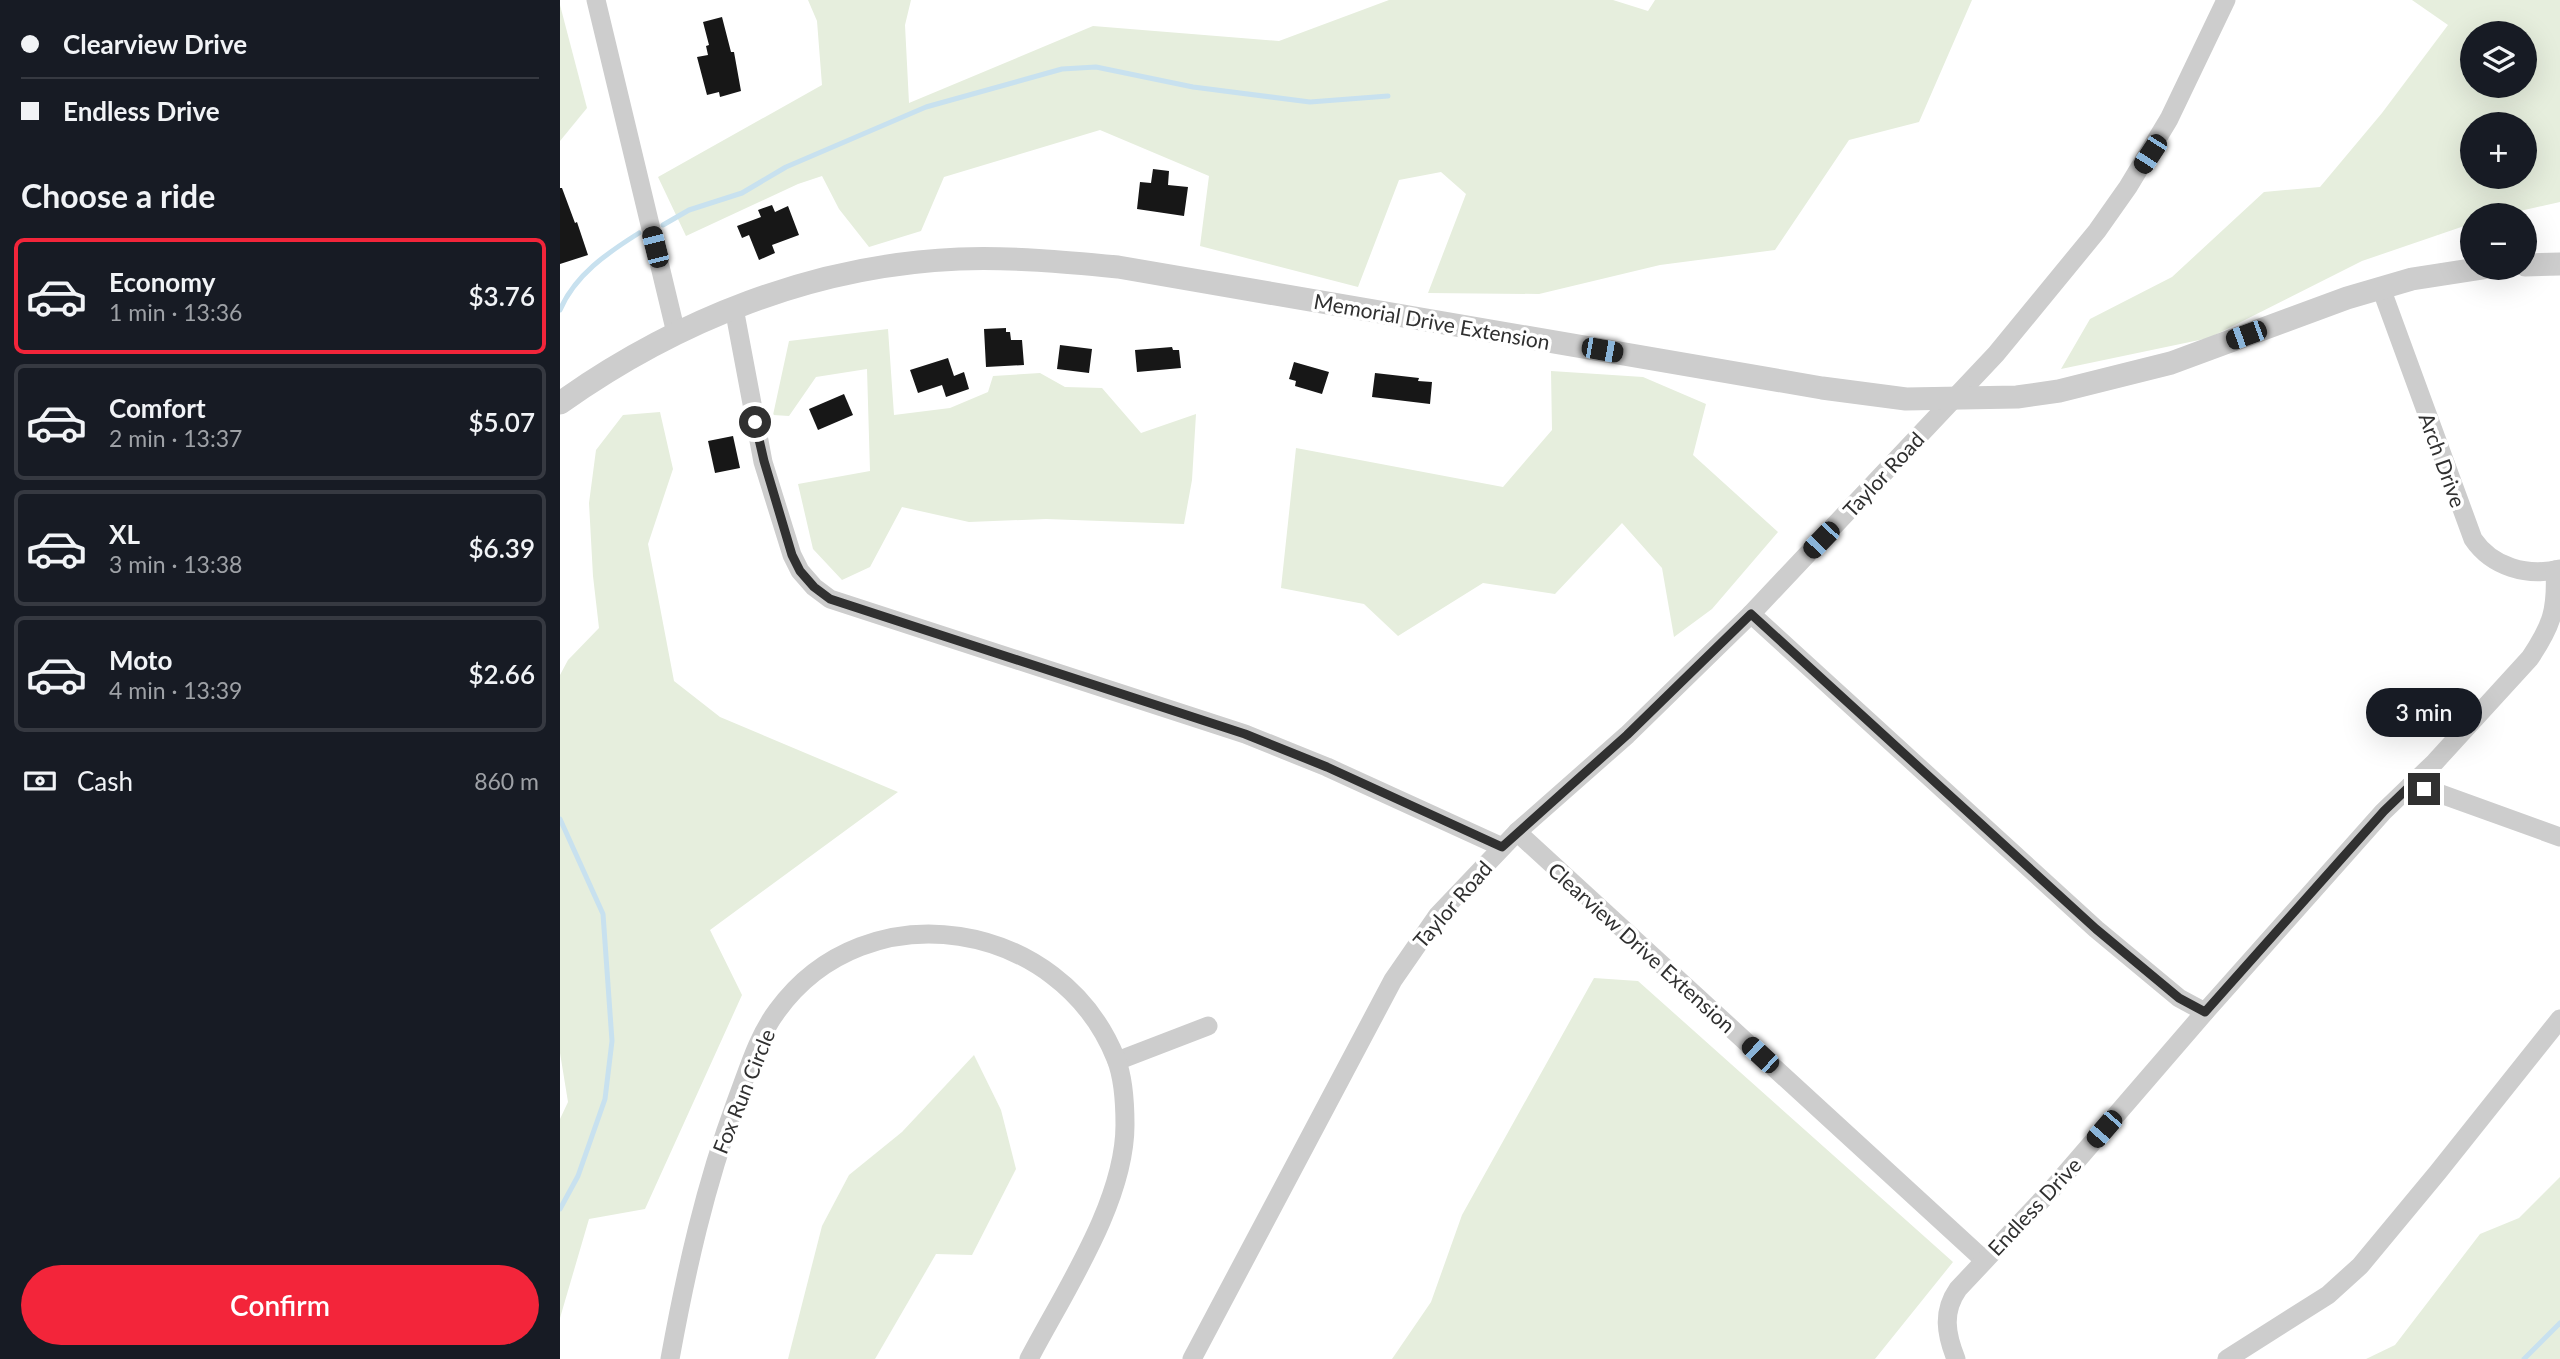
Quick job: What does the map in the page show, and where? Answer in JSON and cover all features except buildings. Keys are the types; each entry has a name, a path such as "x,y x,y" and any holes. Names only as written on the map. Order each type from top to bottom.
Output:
{"street":[{"path":"596,0 676,333"},
{"name":"Taylor Road","path":"1192,1359 1393,980 1438,915 1517,832 1627,735 1751,614 1996,354 2059,279 2128,187 2169,119 2226,0"},
{"name":"Memorial Drive Extension","path":"560,403 633,355 734,308 804,283 889,265 958,259 1058,261 1176,276 1822,388 1906,399 2017,397 2101,382 2171,363 2347,298 2425,277 2460,272"},
{"path":"2537,265 2560,264"},
{"name":"Arch Drive","path":"2381,288 2473,539 2489,558 2499,564 2511,568 2557,570"},
{"path":"734,308 737,336 764,461 792,555 800,571 814,587 830,599 1245,734 1338,772 1502,847"},
{"name":"Endless Drive","path":"1956,1359 1946,1324 1948,1306 1958,1289 2054,1187 2384,811 2530,658 2556,607 2557,570"},
{"path":"1751,614 2096,929 2179,998 2205,1012"},
{"path":"2410,786 2438,793 2560,837"},
{"name":"Clearview Drive Extension","path":"1517,832 1984,1260"},
{"name":"Fox Run Circle","path":"670,1359 701,1209 714,1164 755,1050 768,1024 786,999 819,970 848,952 896,937 947,934 995,944 1018,953 1058,979 1093,1019 1117,1061 1124,1099 1125,1126 1121,1161 1112,1195 1029,1359"},
{"path":"2227,1359 2328,1295 2352,1273 2438,1172 2560,1019"},
{"path":"1117,1061 1208,1026"}],"green space":[{"path":"808,0 911,0 905,25 909,103 1093,26 1279,41 1389,0 1613,0 1648,11 1655,0 1972,0 1919,122 1849,140 1775,250 1660,265 1539,294 1428,293 1466,194 1441,172 1399,180 1358,287 1200,246 1209,176 1100,130 944,177 921,231 869,247 839,209 822,176 798,184 686,236 658,177 822,85 817,21"},
{"path":"2412,0 2560,0 2560,202 2537,207 2537,203 2460,203 2460,227 2362,261 2209,338 2061,369 2090,319 2172,277 2264,192 2320,187 2382,113 2448,25"},
{"path":"560,5 587,108 560,141"},
{"path":"888,329 894,415 950,408 988,392 993,376 1040,373 1065,387 1102,388 1141,433 1196,414 1192,480 1184,524 1046,519 969,522 902,507 870,567 842,580 813,549 798,484 870,471 867,369 816,377 789,416 773,415 789,341"},
{"path":"1551,371 1643,377 1706,404 1693,455 1778,532 1712,609 1674,637 1662,568 1622,523 1555,594 1483,583 1398,636 1364,604 1281,588 1296,448 1503,487 1552,430"},
{"path":"660,412 673,469 648,544 674,681 720,717 898,792 710,930 742,995 645,1209 589,1219 560,1318 560,1119 568,1102 560,1053 560,675 568,660 599,628 589,503 596,450 623,415"},
{"path":"1594,978 1638,981 1953,1262 1875,1359 1392,1359 1431,1302 1462,1215"},
{"path":"974,1055 1001,1110 1016,1169 972,1255 936,1254 875,1359 788,1359 822,1226 849,1175 902,1132"},
{"path":"2560,1177 2560,1359 2366,1359 2395,1345 2480,1234 2519,1218"}],"waterway":[{"path":"663,225 689,210 742,193 786,167 926,107 1062,69 1096,67 1193,87 1310,102 1388,96"},
{"path":"560,310 574,286 593,266 639,233"},
{"path":"560,819 603,914 612,1041 605,1099 578,1176 560,1209"},
{"path":"2524,1359 2560,1323"}],"route":[{"path":"755,422 792,555 800,571 814,587 830,599 1245,734 1327,767 1502,847 1627,735 1751,614 2096,929 2179,998 2205,1012 2384,811 2410,786 2424,789"}]}
